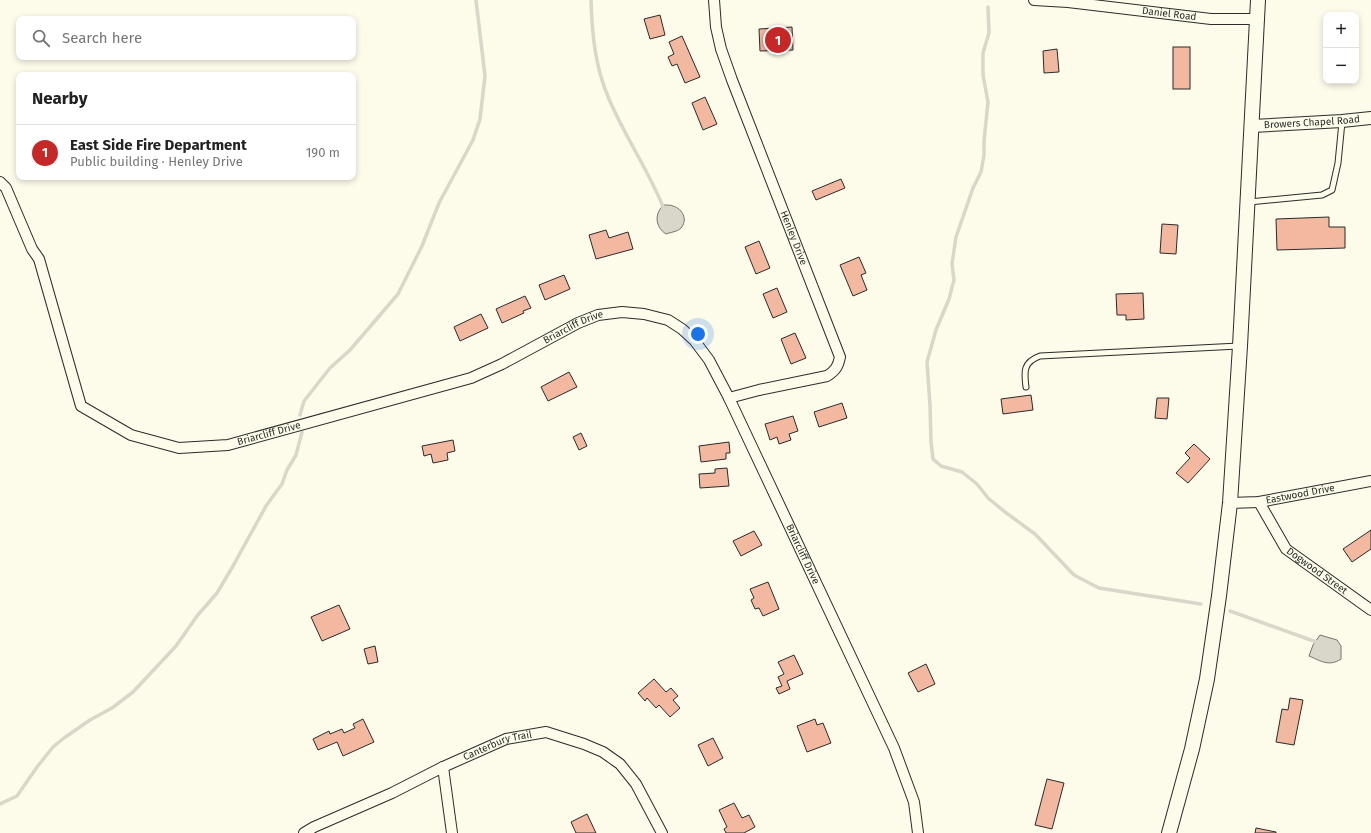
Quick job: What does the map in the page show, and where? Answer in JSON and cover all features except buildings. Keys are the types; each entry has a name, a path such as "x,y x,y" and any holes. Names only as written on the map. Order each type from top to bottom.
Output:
{"main road":[{"path":"1169,833 1188,762 1207,679 1230,503 1240,346 1258,0"}],"street":[{"name":"Henley Drive","path":"714,0 716,27 721,49 840,357 838,366 834,372 827,376 759,390 729,398"},
{"name":"Daniel Road","path":"1034,0 1068,1 1211,19 1257,19"},
{"name":"Browers Chapel Road","path":"1252,126 1371,118"},
{"name":"Briarcliff Drive","path":"0,182 6,188 32,249 39,259 81,406 131,435 179,448 228,444 471,378 502,364 578,323 598,315 622,312 644,314 668,320 682,329 694,340 709,360 729,398 894,748 914,802 918,833"},
{"name":"Eastwood Drive","path":"1230,503 1259,502 1371,482"},
{"name":"Dogwood Street","path":"1259,502 1286,549 1371,610"},
{"name":"Canterbury Trail","path":"304,833 314,827 392,793 443,767 506,739 546,732 584,744 603,752 620,764 636,784 662,833"},
{"path":"443,767 452,833"}],"lane":[{"path":"1248,202 1322,195 1332,190 1338,163 1342,121"},
{"path":"1026,387 1025,374 1027,365 1032,359 1040,356 1240,346"}],"shaded area":[{"path":"664,205 677,207 682,212 684,218 681,228 666,234 660,228 657,220 657,216"},
{"path":"1320,635 1337,640 1341,646 1341,659 1333,663 1329,663 1309,656 1313,645"}],"waterway":[{"path":"300,415 304,401 330,368 350,350 398,294 422,246 439,203 473,140 480,119 485,76 476,0"},
{"path":"591,0 595,50 604,87 615,113 664,209"},
{"path":"988,7 989,33 983,53 983,75 988,102 984,155 981,172 973,188 956,237 952,264 954,280 949,299 936,330 927,362 933,459 941,466 962,472 977,484 988,498 1035,534 1074,575 1099,588 1201,604"},
{"path":"0,804 17,796 53,747 90,720 112,708 133,692 176,646 197,616 217,593 266,506 282,484 287,470 296,455 302,432"},
{"path":"1230,611 1319,643"}],"place":[{"name":"East Side Fire Department","path":"778,40"}]}
